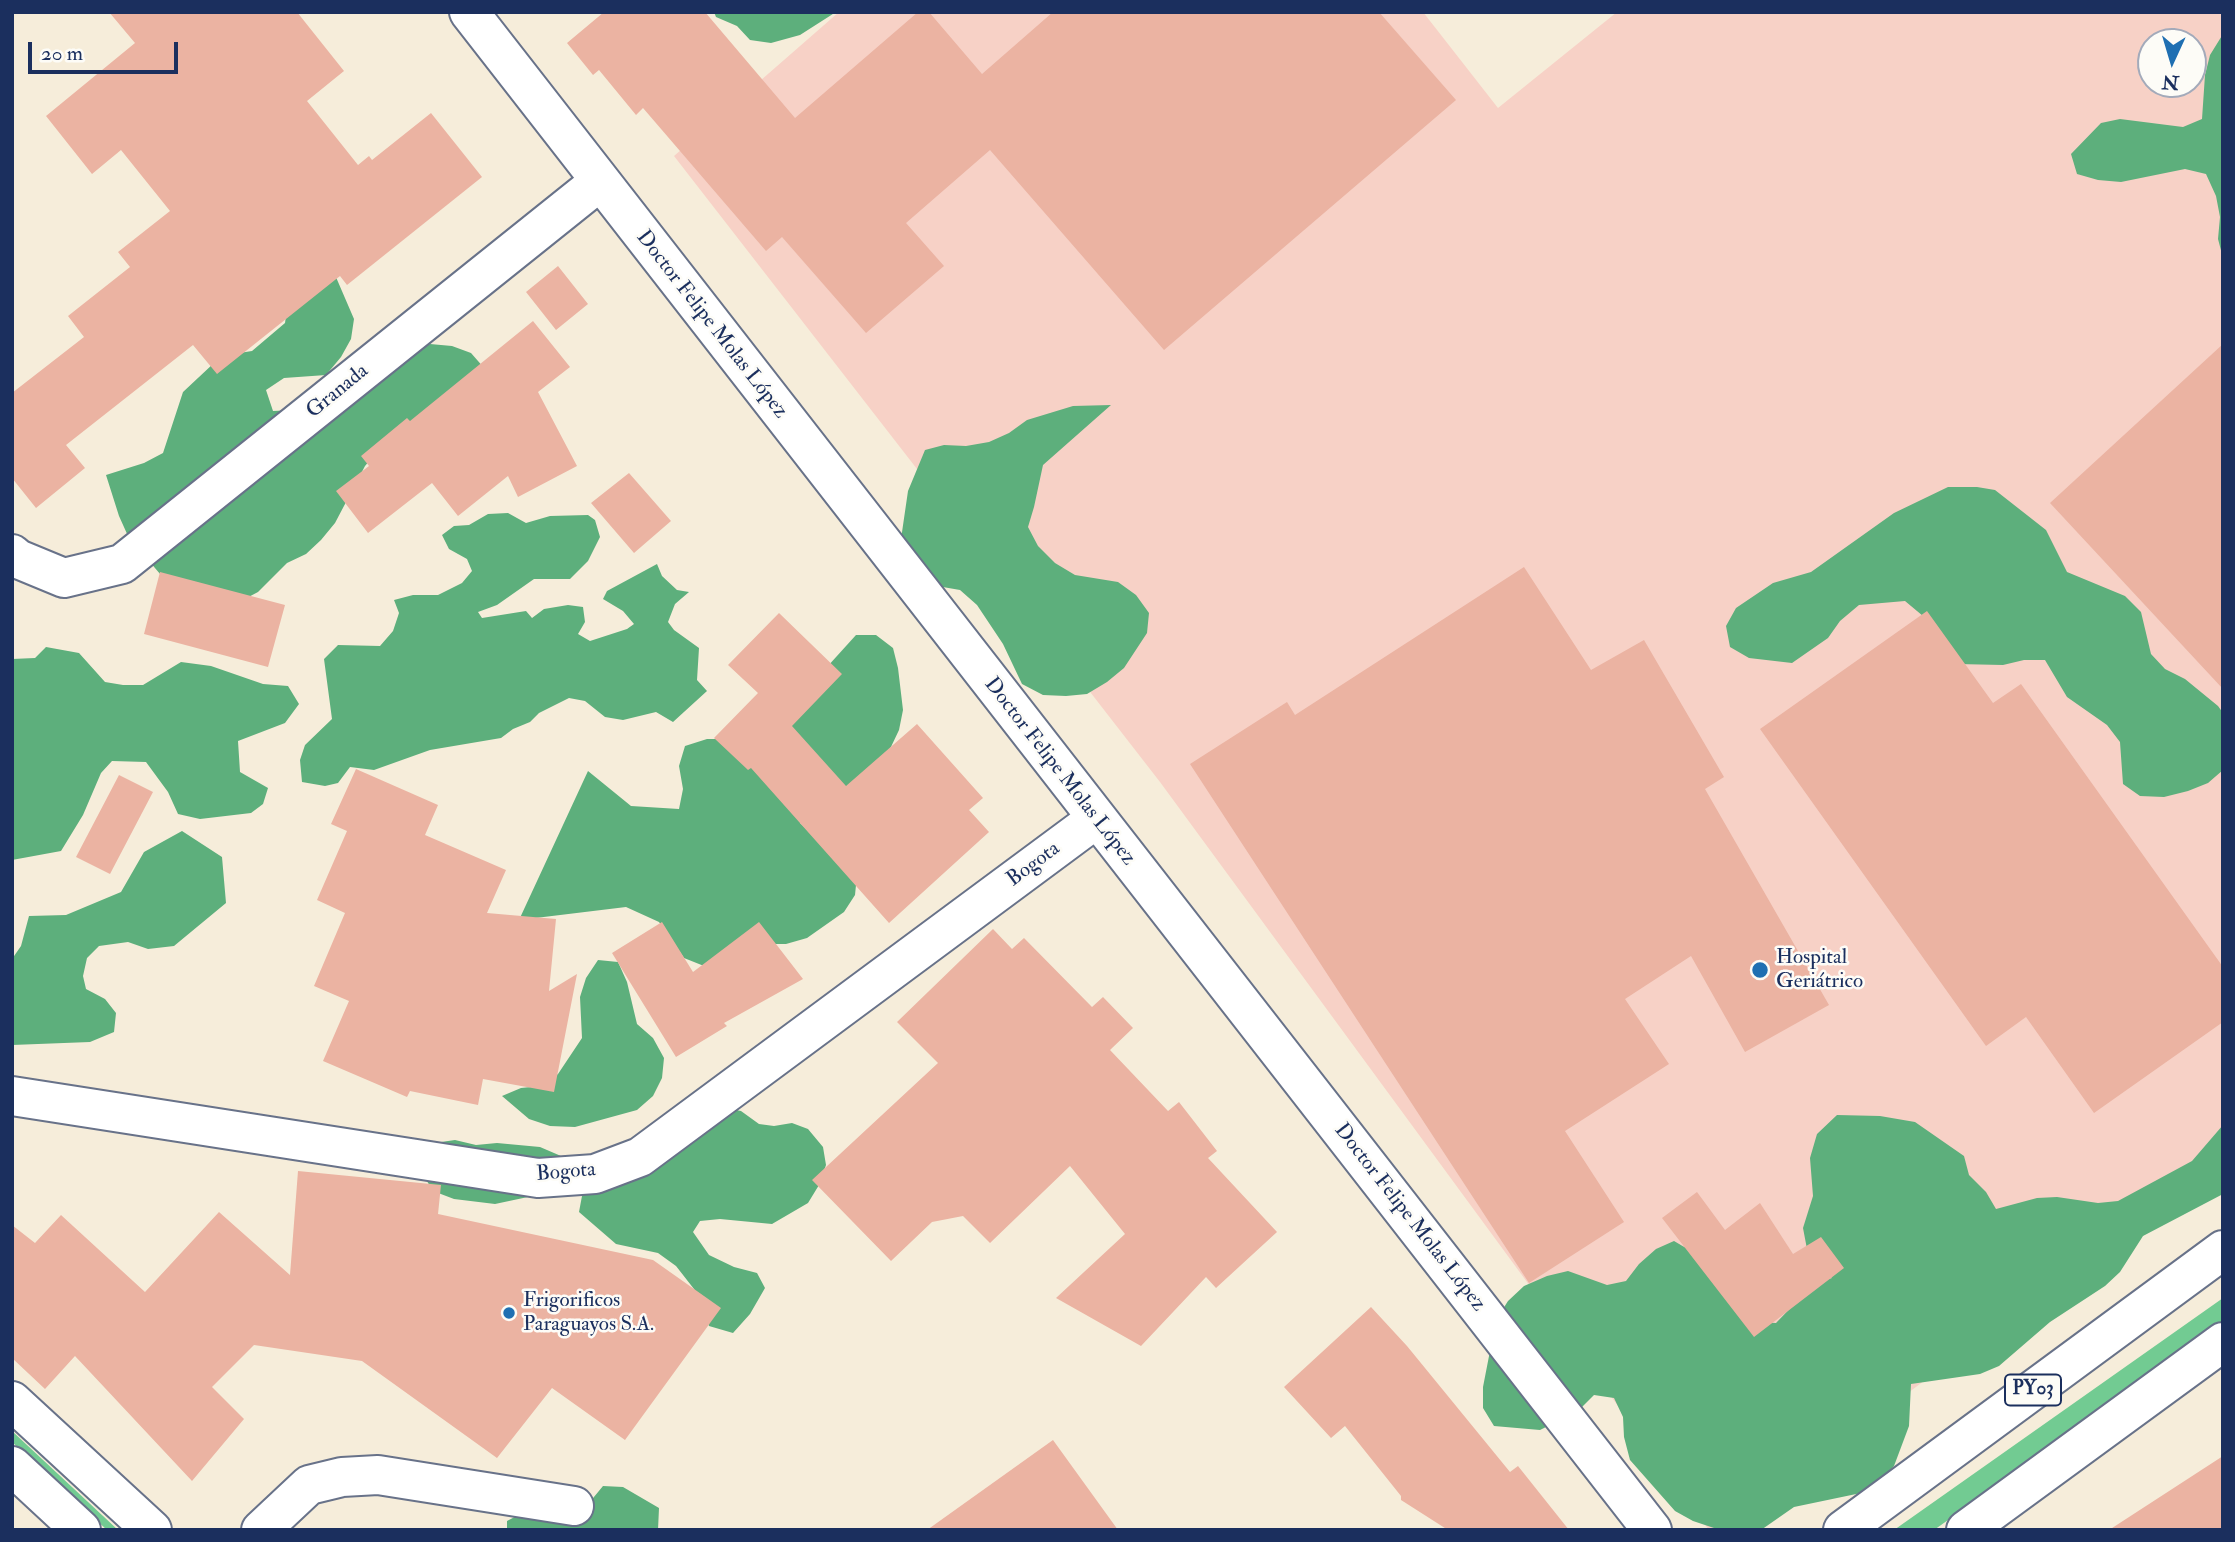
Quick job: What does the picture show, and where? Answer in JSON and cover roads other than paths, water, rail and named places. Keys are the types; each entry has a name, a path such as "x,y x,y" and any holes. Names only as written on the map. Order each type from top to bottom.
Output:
{"main road":[{"name":"Doctor Felipe Molas López","path":"469,12 1096,820 1652,1530"},
{"name":"Granada","path":"12,554 64,578 122,564 600,182"},
{"name":"Bogota","path":"12,1096 538,1178 596,1174 640,1157 1096,820"},
{"name":"PY03","path":"1843,1530 2223,1250"},
{"path":"1966,1530 2223,1342"},
{"path":"12,1401 152,1530"},
{"path":"12,1466 81,1530"},
{"path":"261,1530 309,1485 342,1477 378,1475 574,1506"}],"place":[{"name":"Hospital Geriátrico","path":"1760,970"},
{"name":"Frigorificos Paraguayos S.A.","path":"509,1313"}]}
